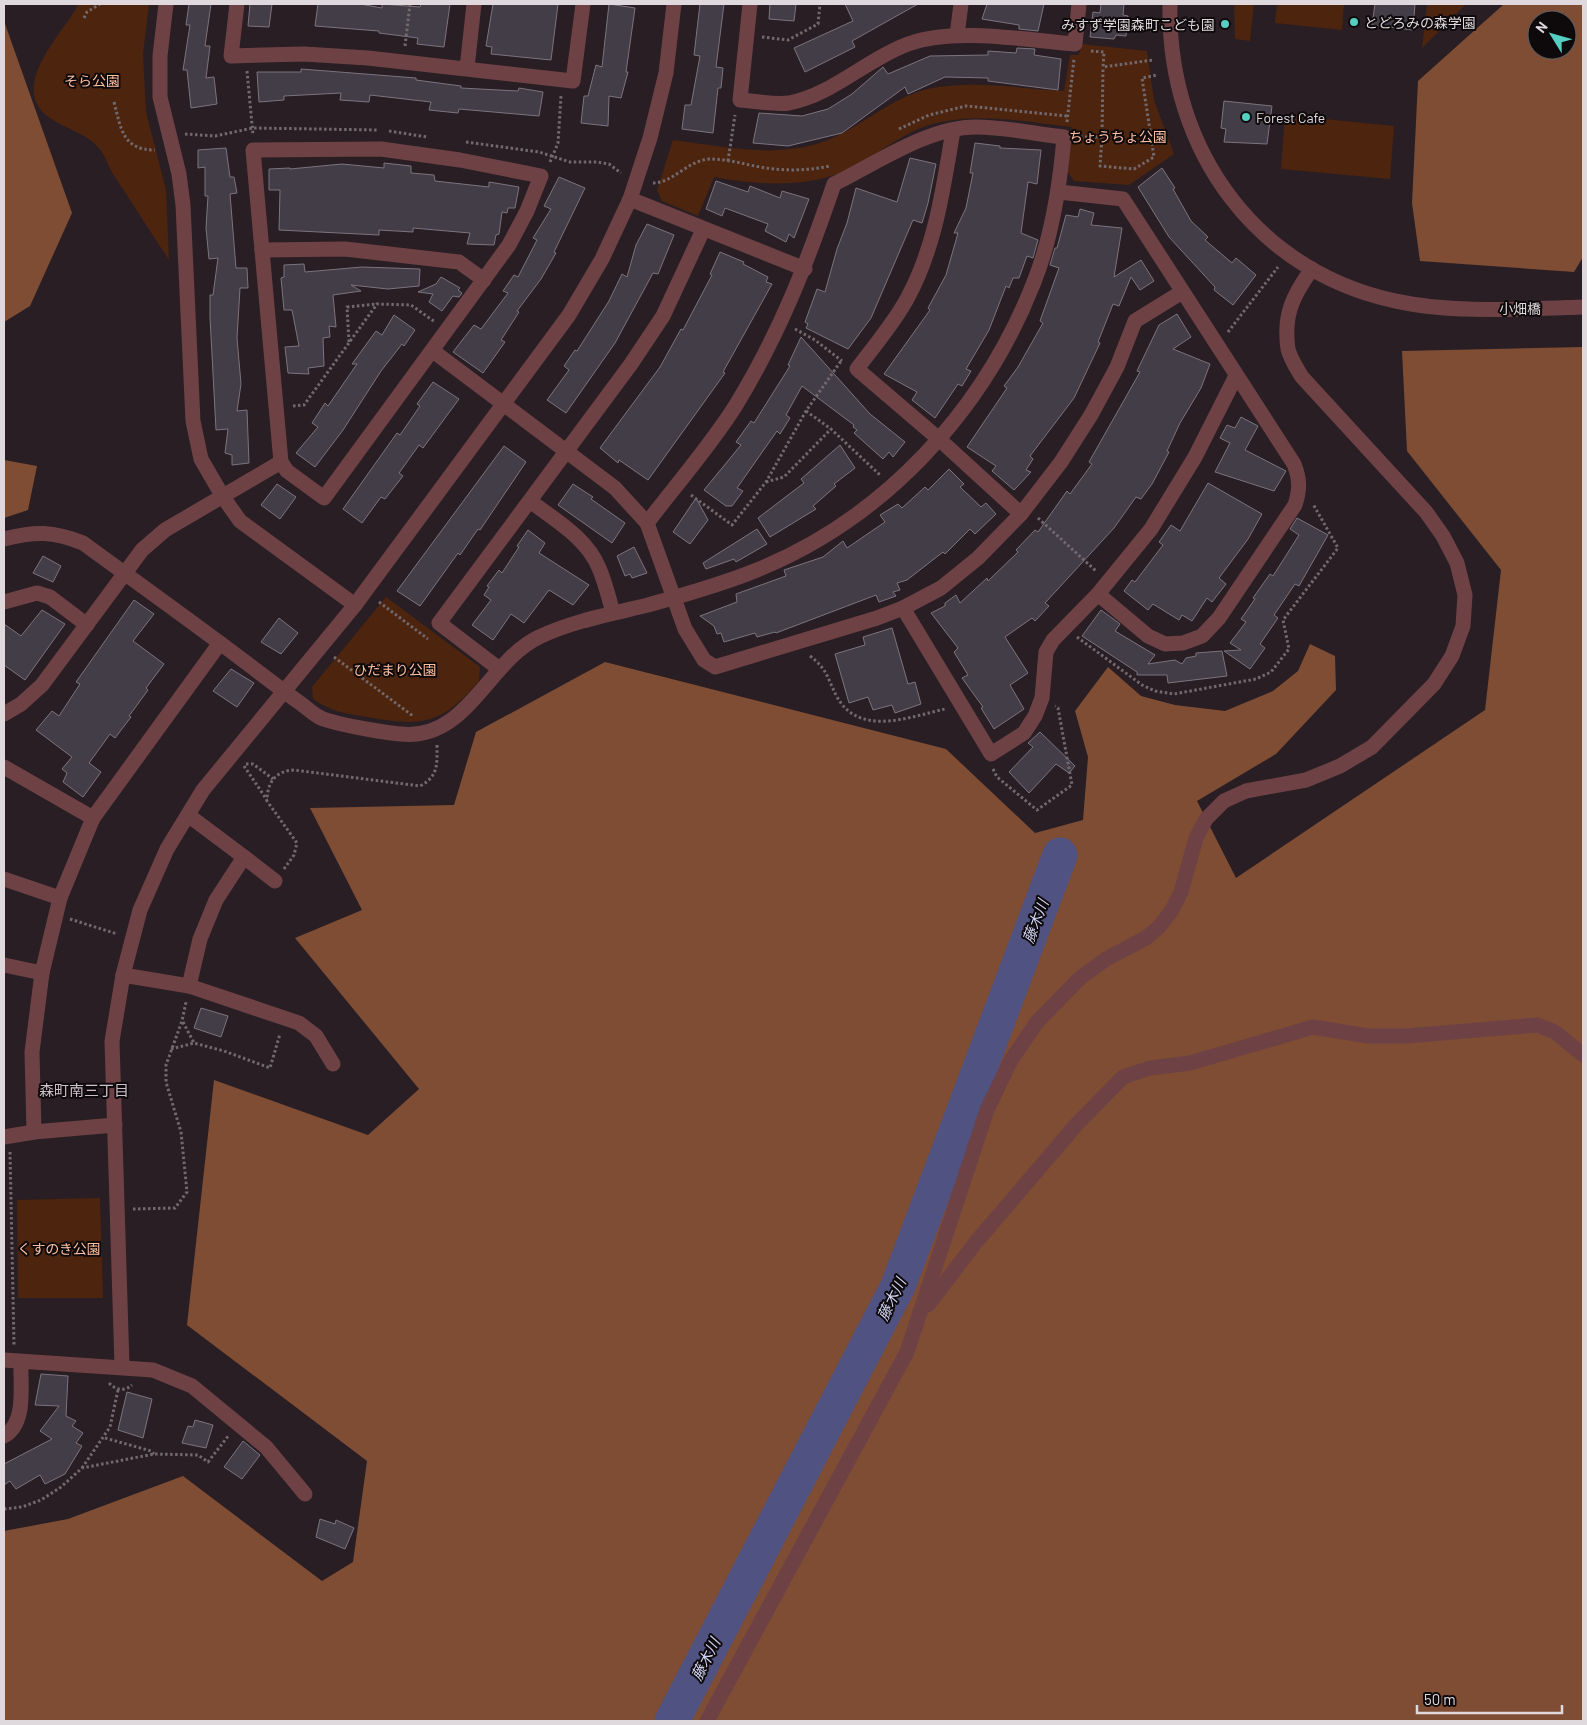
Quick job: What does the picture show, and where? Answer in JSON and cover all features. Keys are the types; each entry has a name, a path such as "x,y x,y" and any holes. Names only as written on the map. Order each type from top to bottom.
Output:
{"street":[{"path":"166,4 160,56 160,97 179,174 183,205 193,421 201,459 223,497 240,521 355,605"},
{"path":"237,4 231,56 304,54 403,61 573,81 583,4"},
{"path":"467,68 474,4"},
{"path":"122,1366 112,1041 123,976 140,910 167,849 203,790 355,605 569,315 602,259 630,199 650,138 666,73 674,4"},
{"path":"750,4 740,100 788,103 817,94 868,63 910,44 957,35 1075,44 1079,4"},
{"path":"957,35 961,4"},
{"name":"小畑橋","path":"1170,4 1170,40 1176,81 1182,106 1202,154 1215,176 1241,211 1271,240 1312,269 1345,285 1388,299 1426,306 1456,308 1583,307"},
{"path":"4,539 37,533 60,534 82,543 322,719 402,735 418,734 434,729 452,720 467,707 498,668 528,642 551,631 674,597 757,570 824,537 893,487 940,440 998,360 1035,280 1059,192 1064,138 975,127 953,131 920,139 834,184 805,269 782,322 735,406 647,523"},
{"path":"953,131 935,231 925,262 908,298 857,369 1023,510"},
{"path":"381,149 460,160 541,176 527,211 509,245 324,498 287,471 281,462 253,150 381,149"},
{"path":"1059,192 1123,199 1294,464 1299,476 1299,493 1295,505 1219,618 1202,636 1183,643 1165,644 1148,636 1103,588"},
{"path":"630,199 703,230 805,269"},
{"path":"498,668 439,623 631,364 663,316 703,230"},
{"path":"262,250 345,249 459,262 484,280"},
{"path":"707,1721 907,1352 987,1110 1011,1060 1037,1022 1080,978 1106,959 1146,938 1159,927 1172,910 1181,892 1196,838 1206,819 1224,801 1246,791 1306,780 1340,766 1372,747 1434,684 1452,656 1463,626 1465,595 1457,563 1443,536 1426,512 1302,377 1288,351 1287,320 1293,295 1312,269"},
{"path":"433,351 615,488 647,523 685,629 704,660 715,667 903,608 941,588 978,558 1023,510 1061,462 1091,415 1117,368 1135,321 1182,292"},
{"path":"903,608 991,754 1024,733 1035,716 1042,698 1046,652 1053,640 1103,588 1151,528 1195,457 1236,376"},
{"path":"4,714 21,704 42,685 142,550 165,530 281,462"},
{"path":"530,501 581,540 591,553 600,568 613,613"},
{"path":"4,602 37,593 50,597 87,625"},
{"path":"34,1132 32,1052 42,973 60,898 93,818 220,643"},
{"path":"4,767 93,818"},
{"path":"188,815 275,881"},
{"path":"189,986 200,939 216,900 244,857"},
{"path":"4,879 60,898"},
{"path":"4,965 42,973"},
{"path":"123,976 189,986 285,1018 308,1028 316,1036 333,1064"},
{"path":"920,1316 982,1234 1076,1124 1123,1077 1150,1068 1190,1063 1313,1027 1368,1036 1406,1036 1537,1025 1555,1032 1583,1055"},
{"path":"7,1136 115,1125"},
{"path":"4,1360 122,1366 153,1370 192,1386 266,1447 305,1494"},
{"path":"4,1436 15,1425 19,1414 21,1362"}],"path":[{"path":"84,18 87,12 100,4"},
{"path":"403,61 410,4"},
{"path":"747,35 788,40 818,24 820,4"},
{"path":"1075,44 1064,138 1102,138"},
{"path":"1093,51 1104,52 1100,166 1134,169 1154,157 1142,78 1157,75"},
{"path":"245,56 253,150"},
{"path":"1103,67 1153,60"},
{"path":"541,176 554,156 558,143 562,80"},
{"path":"728,161 733,119 740,100"},
{"path":"114,102 121,128 128,141 142,149 160,149"},
{"path":"1217,347 1278,267"},
{"path":"275,409 304,405 377,304"},
{"path":"349,342 347,307 377,304 411,305 447,331"},
{"path":"782,322 815,340 840,360 857,369"},
{"path":"676,484 732,524 766,482 806,411 840,360"},
{"path":"806,411 831,429 893,487"},
{"path":"766,482 784,477 831,429"},
{"path":"1023,510 1103,588"},
{"path":"804,640 808,655 820,664 829,675 836,695 844,706 866,721 882,723 962,705"},
{"path":"267,801 267,792 272,779 285,770 420,786 431,779 438,768 434,729 333,657"},
{"path":"991,754 993,770 997,776 1036,810 1072,785 1058,708 1042,698"},
{"path":"272,779 253,764 243,764 298,843 294,855 275,881"},
{"path":"56,915 120,935"},
{"path":"117,1209 175,1208 188,1192 181,1132 166,1082 166,1065 182,1021 189,986"},
{"path":"170,1050 194,1043 224,1051 270,1068 285,1018"},
{"path":"182,1021 194,1043"},
{"path":"7,1136 14,1348 21,1362"},
{"path":"4,1509 22,1508 41,1500 61,1487 82,1468 105,1438 116,1408 118,1390"},
{"path":"82,1468 154,1454 198,1454 208,1462 238,1423"},
{"path":"105,1438 151,1451 154,1454"}],"green space":[{"name":"そら公園","path":"77,4 149,4 143,54 146,112 166,190 169,260 113,174 100,150 88,138 50,118 38,106 34,92 35,78 50,47 77,7"},
{"path":"1234,4 1254,4 1250,41 1235,39"},
{"path":"1277,4 1344,4 1342,30 1275,23"},
{"path":"1427,4 1466,4 1422,48"},
{"name":"ちょうちょ公園","path":"1082,44 1147,51 1154,100 1174,154 1129,185 1074,181 1067,171 1072,127 1018,120 983,118 947,121 919,128 901,137 859,164 825,178 788,183 770,183 714,177 698,216 662,201 657,190 673,140 756,150 797,148 818,144 837,136 895,102 919,91 932,88 982,85 1064,91 1070,55 1079,55"},
{"path":"1285,115 1394,126 1390,179 1281,169"},
{"name":"ひだまり公園","path":"386,597 480,667 479,681 466,696 453,707 429,719 417,722 402,722 352,715 338,711 313,699 312,687"},
{"name":"くすのき公園","path":"100,1198 103,1298 18,1298 17,1200"}],"shaded area":[{"path":"1504,4 1583,4 1583,257 1574,272 1420,261 1412,203 1418,81"},
{"path":"4,21 72,213 30,306 4,322"},
{"path":"1583,347 1583,1721 4,1721 4,1531 68,1519 183,1476 322,1581 353,1562 367,1461 187,1325 214,1080 368,1135 419,1089 295,938 362,910 310,808 454,805 476,732 605,662 946,749 1035,833 1083,820 1088,757 1075,711 1108,667 1141,696 1175,705 1225,711 1273,691 1298,671 1310,644 1335,656 1336,690 1276,754 1197,801 1236,878 1485,710 1501,570 1407,451 1402,351"},
{"path":"4,460 37,466 28,510 4,518"}],"building":[{"path":"189,4 211,4 205,46 210,46 206,78 214,77 217,104 191,108 187,70 183,70 190,25 186,25"},
{"path":"250,4 272,4 269,27 248,26"},
{"path":"318,4 360,4 382,8 382,4 420,7 421,4 450,4 444,47 417,44 418,38 379,33 379,31 315,26"},
{"path":"493,4 558,4 551,60 491,54 492,47 486,46"},
{"path":"609,4 635,8 626,72 628,72 621,98 609,96 608,126 581,123 584,96 588,96 596,65 602,67"},
{"path":"700,4 724,4 716,67 723,68 721,88 718,88 713,133 682,129 685,105 691,105 700,56 694,55"},
{"path":"770,4 796,4 794,21 769,19"},
{"path":"845,4 918,4 852,41 855,47 805,72 794,48 853,21"},
{"path":"987,4 1044,4 1038,31 1019,29 1019,25 982,19"},
{"path":"1101,4 1124,4 1123,15 1128,16 1126,36 1116,35 1114,39 1090,37 1093,12 1100,13"},
{"path":"1375,4 1415,4 1413,30 1372,25"},
{"path":"1017,48 1035,49 1034,55 1061,59 1058,90 988,81 988,78 945,77 908,94 905,87 842,133 788,146 753,143 759,113 802,116 828,109 852,94 883,67 888,74 930,56 988,55 988,51 1016,53"},
{"path":"301,69 416,78 416,80 461,86 461,88 518,91 519,88 543,92 539,116 459,109 458,113 429,110 431,102 370,95 369,102 340,100 341,93 284,96 284,100 259,102 257,72 301,72"},
{"name":"Forest Cafe","path":"1224,101 1272,106 1267,144 1224,142 1226,129 1221,128"},
{"path":"975,143 1000,146 1000,148 1041,150 1037,184 1028,182 1021,233 1038,240 1033,258 1027,256 1019,278 1013,278 1009,288 1006,286 989,330 966,369 971,371 962,386 958,384 935,418 912,400 917,392 884,374 930,310 928,308 946,275 958,233 954,233 966,208 973,173 970,173"},
{"path":"226,148 230,177 234,177 237,193 230,194 236,268 247,268 248,288 240,288 237,338 241,384 237,411 247,410 249,463 232,465 232,455 225,453 228,429 216,430 210,295 213,295 218,258 209,259 206,228 208,196 205,196 205,167 198,168 198,150"},
{"path":"910,158 936,164 922,223 913,220 871,318 848,349 806,328 808,324 805,322 817,289 825,292 856,188 897,202"},
{"path":"384,163 411,166 411,173 434,175 435,181 489,187 489,182 519,187 515,208 508,208 507,213 502,212 499,234 496,235 494,245 467,244 470,233 413,228 413,232 379,230 379,235 279,230 280,190 269,190 269,169 342,164 384,168"},
{"path":"1162,168 1175,188 1173,189 1191,221 1208,237 1205,240 1232,263 1236,258 1256,275 1233,305 1214,290 1215,287 1169,237 1138,187"},
{"path":"559,177 585,188 554,252 556,253 541,279 517,311 519,312 501,340 505,342 483,373 453,352 474,325 481,329 508,293 503,291 514,275 518,277 537,240 533,238 551,209 544,206"},
{"path":"716,181 748,192 750,186 780,198 782,191 809,199 794,238 789,234 786,242 765,231 768,224 725,208 722,216 706,209"},
{"path":"1080,209 1094,213 1091,225 1122,228 1114,277 1141,260 1154,281 1140,290 1131,277 1119,306 1113,304 1098,342 1100,343 1074,398 1030,456 1033,459 1026,470 1031,472 1014,490 992,471 996,466 967,447 1007,388 1004,386 1018,367 1043,323 1040,321 1059,268 1050,265 1055,248 1057,248 1066,215 1078,217"},
{"path":"647,224 674,235 658,274 653,273 615,343 566,413 547,400 569,370 564,366 575,350 577,351 609,301 622,274 627,277 636,245"},
{"path":"720,252 744,262 743,264 768,277 766,282 772,284 723,372 725,373 648,480 619,460 618,463 600,448 660,367 681,329 683,330 712,275 710,274"},
{"path":"304,264 305,272 362,267 420,269 419,286 388,289 351,285 361,291 333,295 336,327 329,326 330,337 323,338 324,366 308,368 309,374 288,373 285,347 299,346 292,310 284,310 281,278 284,277 284,265"},
{"path":"441,277 460,288 458,290 462,293 459,297 453,296 442,311 429,302 433,294 418,292 436,284"},
{"path":"1177,314 1191,337 1173,349 1210,364 1201,388 1180,423 1167,451 1169,452 1152,484 1141,499 1136,497 1114,528 1045,603 1049,606 1035,621 1032,618 1005,637 1028,673 1010,685 1024,709 994,729 981,708 983,707 962,678 968,675 954,652 958,648 931,613 945,606 945,603 956,595 960,603 987,578 988,581 1018,552 1016,550 1035,530 1038,532 1067,491 1070,494 1092,464 1089,462 1140,372 1137,371 1159,325"},
{"path":"394,315 415,330 404,346 402,344 381,371 343,430 315,467 296,453 318,427 312,423 325,403 328,406 357,364 352,364 376,331 382,335"},
{"path":"801,337 870,414 905,442 893,457 889,452 883,459 854,433 857,430 853,427 854,425 802,386 786,415 790,418 780,434 777,431 737,488 743,491 732,506 726,506 704,490 741,445 736,442 751,421 754,423 790,366 788,365"},
{"path":"433,382 459,399 423,448 419,445 399,473 403,476 385,499 381,497 362,523 343,509 397,433 400,435 420,406 417,404"},
{"path":"1241,417 1258,426 1245,450 1286,471 1274,491 1215,472 1230,443 1220,438 1227,425 1235,428"},
{"path":"840,445 855,468 834,484 836,486 813,506 816,509 770,537 758,518 804,483 801,479"},
{"path":"504,446 526,462 480,530 478,529 460,555 458,553 420,606 397,591"},
{"path":"949,469 964,484 960,487 981,507 986,503 996,514 975,534 970,529 945,554 943,552 907,580 897,583 900,590 893,592 896,596 879,602 876,595 776,633 757,637 755,633 724,642 721,633 717,634 714,626 700,616 737,602 736,594 786,576 784,570 823,557 843,541 847,548 885,522 880,515 898,504 902,508 925,487 928,490"},
{"path":"1208,483 1262,514 1248,539 1219,578 1226,584 1212,602 1207,598 1192,621 1182,615 1179,620 1153,604 1148,610 1124,591 1132,580 1135,582 1163,545 1159,542 1171,525 1180,531"},
{"path":"277,484 296,497 280,519 261,505"},
{"path":"573,484 593,497 591,499 625,523 612,543 558,505"},
{"path":"696,498 708,520 690,544 673,532"},
{"path":"1297,518 1328,535 1299,586 1295,584 1274,615 1278,618 1260,644 1265,648 1250,669 1224,651 1241,650 1230,643 1246,622 1241,619 1255,599 1253,598 1270,574 1273,576 1299,535 1290,529"},
{"path":"757,529 767,544 736,562 734,559 706,569 703,563"},
{"path":"528,530 545,543 539,553 589,585 573,605 549,590 524,623 511,614 493,640 472,625 491,600 484,595 489,587 487,586 499,570 502,573"},
{"path":"634,547 647,573 632,578 630,574 625,576 617,556"},
{"path":"43,556 61,566 53,582 33,573"},
{"path":"134,600 154,614 133,641 164,664 146,688 148,690 129,716 131,717 115,738 110,734 89,763 101,772 83,797 63,782 67,773 62,769 72,757 36,730 52,711 59,716 80,684 76,682"},
{"path":"42,610 65,624 25,680 4,665 4,624 21,636"},
{"path":"1101,610 1120,624 1115,631 1155,655 1148,664 1175,660 1182,664 1186,658 1196,656 1196,653 1222,651 1227,676 1168,683 1167,675 1137,675 1137,672 1082,636"},
{"path":"279,618 298,633 281,654 261,642"},
{"path":"892,628 908,684 915,682 921,704 895,713 892,705 873,710 868,697 849,703 835,654 865,645 863,637"},
{"path":"231,669 254,683 237,707 213,691"},
{"path":"1040,732 1075,766 1069,773 1056,764 1029,793 1009,772 1033,747 1028,743"},
{"path":"201,1008 228,1016 221,1037 194,1028"},
{"path":"41,1374 68,1376 66,1416 76,1421 72,1426 83,1433 76,1443 82,1446 65,1474 45,1484 40,1475 16,1489 10,1481 4,1485 4,1464 52,1439 40,1431 59,1406 35,1405"},
{"path":"127,1392 152,1399 143,1438 118,1430"},
{"path":"195,1420 213,1425 206,1448 182,1443 188,1426 193,1427"},
{"path":"243,1441 260,1455 242,1479 224,1467"},
{"path":"320,1519 335,1524 336,1520 354,1528 345,1549 316,1537"}],"waterway":[{"name":"藤木川","path":"672,1721 898,1286 1060,855"}],"place":[{"name":"とどろみの森学園","path":"1354,22"},
{"name":"みすず学園森町こども園","path":"1225,24"},
{"name":"Forest Cafe","path":"1246,117"}],"district":[{"name":"森町南三丁目","path":"84,1090"}]}
